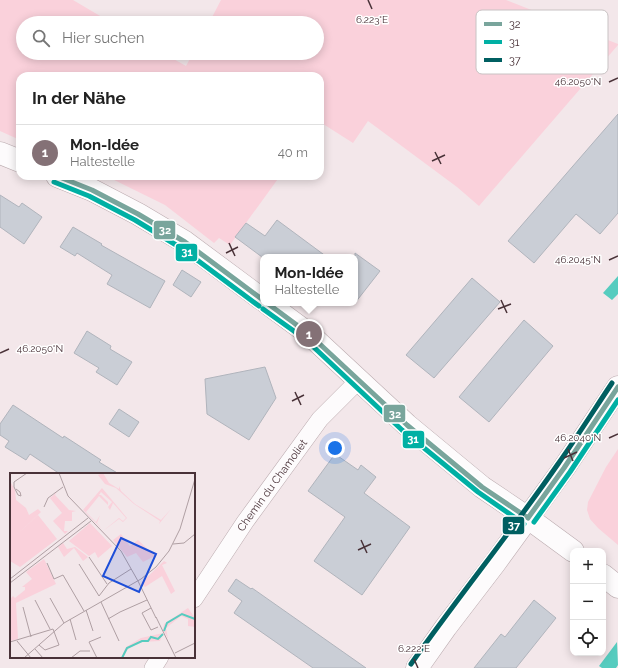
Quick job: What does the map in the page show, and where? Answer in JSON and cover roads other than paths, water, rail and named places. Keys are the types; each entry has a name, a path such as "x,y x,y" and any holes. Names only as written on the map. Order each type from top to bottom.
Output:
{"main road":[{"path":"0,153 16,159"},
{"path":"67,180 92,190 185,242 260,298"},
{"path":"271,306 308,334 407,425 476,482 570,549"},
{"path":"417,668 564,468 618,387"},
{"path":"606,577 618,586"}],"street":[{"name":"Chemin du Chamoliet","path":"195,597 245,522 320,419 359,380"},
{"path":"153,668 159,658"}],"place":[{"name":"Mon-Idée","path":"309,334"}]}
